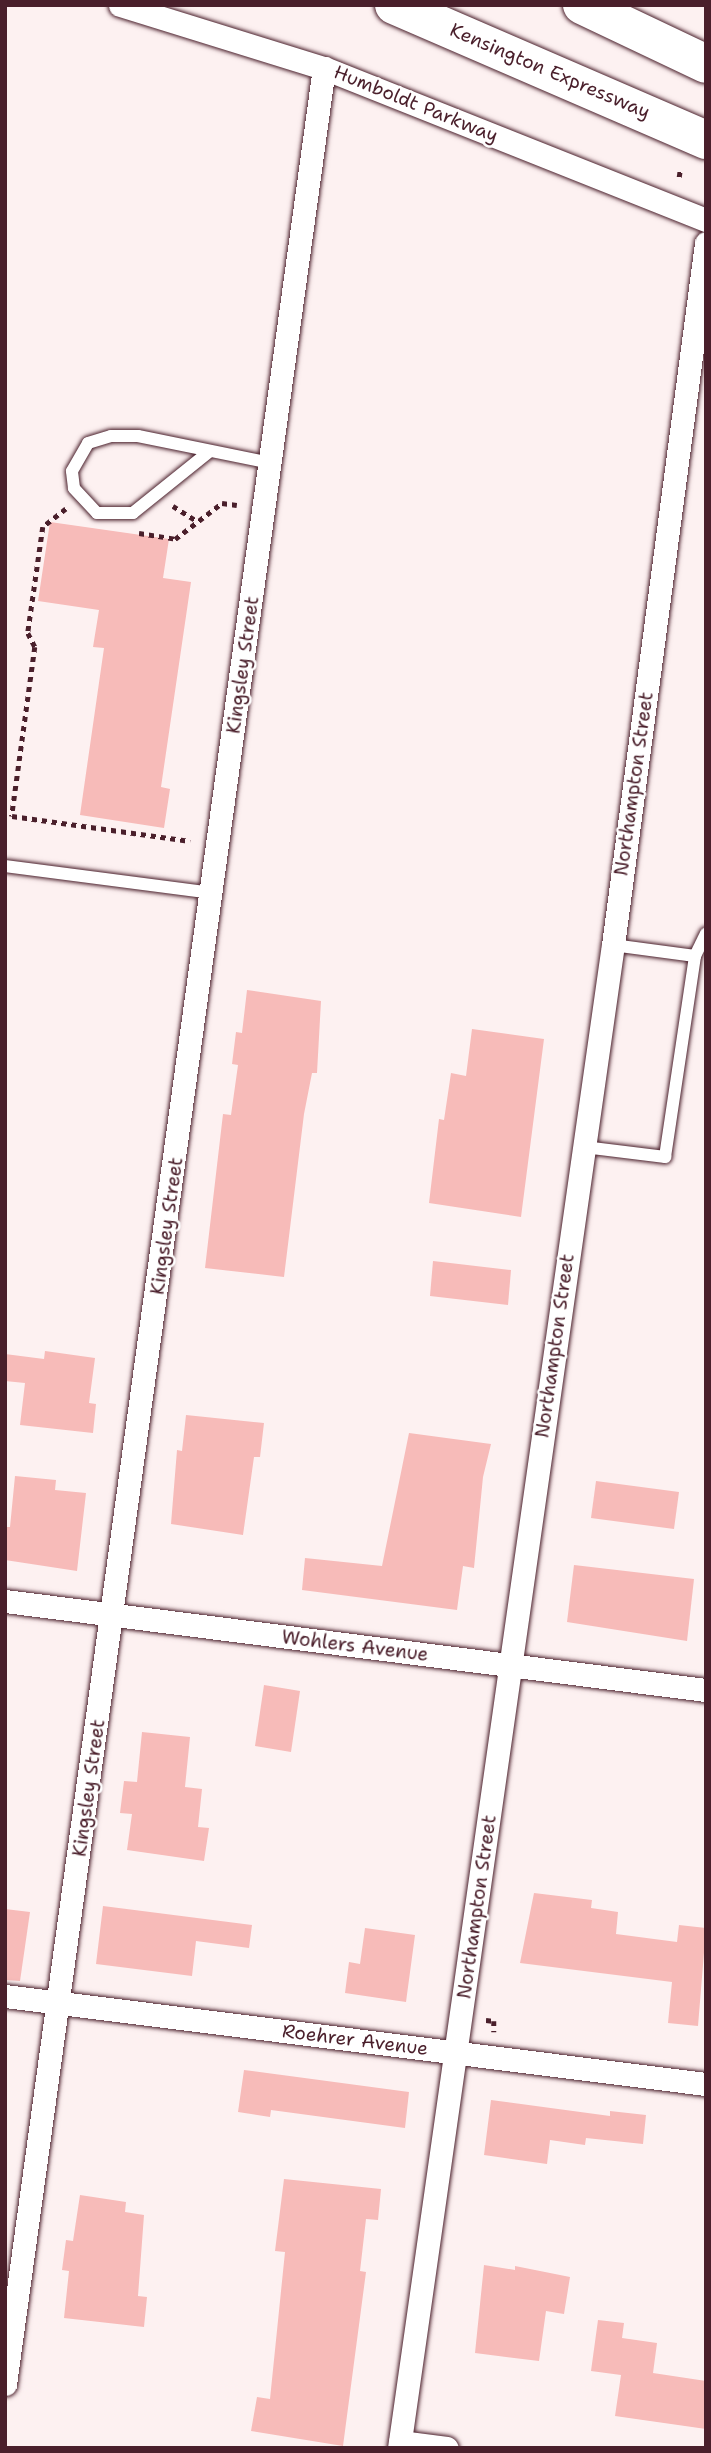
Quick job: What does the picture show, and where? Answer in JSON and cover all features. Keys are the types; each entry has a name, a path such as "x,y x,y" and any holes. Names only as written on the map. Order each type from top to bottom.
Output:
{"highway":[{"name":"Kensington Expressway","path":"394,5 706,140"},
{"path":"582,5 706,64"}],"street":[{"name":"Humboldt Parkway","path":"120,5 324,68 706,220"},
{"name":"Kingsley Street","path":"5,2384 114,1615 324,68"},
{"name":"Northampton Street","path":"400,2445 458,2053 510,1666 613,945 696,388 706,243"},
{"name":"Wohlers Avenue","path":"5,1601 706,1690"},
{"name":"Roehrer Avenue","path":"5,1996 706,2084"},
{"path":"400,2445 447,2448"}],"lane":[{"path":"210,451 133,513 96,513 74,488 72,471 88,443 111,436 138,436 271,463"},
{"path":"5,866 212,894"},
{"path":"584,1147 664,1157 695,956 706,933"},
{"path":"613,945 695,956"}],"path":[{"path":"679,177 680,170"},
{"path":"74,503 43,527 28,633 36,647 12,816 190,841"},
{"path":"222,503 237,505"},
{"path":"171,505 197,522"},
{"path":"494,2021 494,2032"}],"building":[{"path":"50,522 169,539 163,578 191,582 161,787 170,789 164,828 80,815 104,648 93,647 99,610 38,601"},
{"path":"247,990 321,1001 317,1073 312,1073 304,1114 284,1277 205,1268 223,1114 231,1115 238,1065 232,1064 236,1032 242,1033"},
{"path":"472,1029 544,1039 521,1217 429,1203 439,1119 444,1120 451,1073 466,1076"},
{"path":"433,1261 511,1270 508,1305 430,1296"},
{"path":"45,1351 95,1358 89,1403 96,1404 93,1433 20,1425 25,1383 5,1381 5,1354 44,1359"},
{"path":"186,1415 264,1423 260,1457 254,1457 243,1535 171,1524 177,1450 182,1451"},
{"path":"409,1433 491,1444 483,1477 474,1568 463,1566 457,1610 302,1590 305,1558 382,1566"},
{"path":"15,1476 56,1480 55,1490 86,1493 77,1571 5,1560 5,1527 10,1527"},
{"path":"596,1481 679,1492 674,1529 591,1518"},
{"path":"574,1565 694,1579 687,1641 567,1622"},
{"path":"264,1685 300,1691 291,1752 255,1746"},
{"path":"142,1732 190,1737 185,1787 202,1789 198,1827 209,1828 204,1861 127,1850 132,1814 120,1813 124,1781 137,1782"},
{"path":"534,1893 592,1900 591,1908 618,1912 616,1934 677,1942 679,1925 706,1928 698,2026 668,2023 672,1982 520,1963"},
{"path":"103,1906 252,1925 249,1948 196,1941 192,1976 96,1964"},
{"path":"5,1909 30,1912 20,1981 5,1980"},
{"path":"365,1928 415,1935 406,2002 345,1993 349,1962 360,1964"},
{"path":"244,2070 409,2092 405,2128 271,2110 270,2117 238,2112"},
{"path":"491,2100 610,2116 610,2111 646,2115 643,2144 586,2138 585,2145 550,2140 547,2164 484,2155"},
{"path":"284,2179 381,2189 378,2220 366,2219 360,2271 366,2272 343,2446 251,2431 257,2397 270,2399 285,2252 275,2251"},
{"path":"80,2195 126,2202 125,2212 144,2215 138,2296 147,2297 144,2327 64,2318 69,2271 62,2270 66,2240 73,2241"},
{"path":"484,2265 515,2270 515,2266 570,2277 564,2314 546,2311 539,2361 475,2353"},
{"path":"598,2320 624,2323 622,2338 657,2343 653,2373 706,2381 706,2429 615,2416 621,2375 591,2371"}]}
